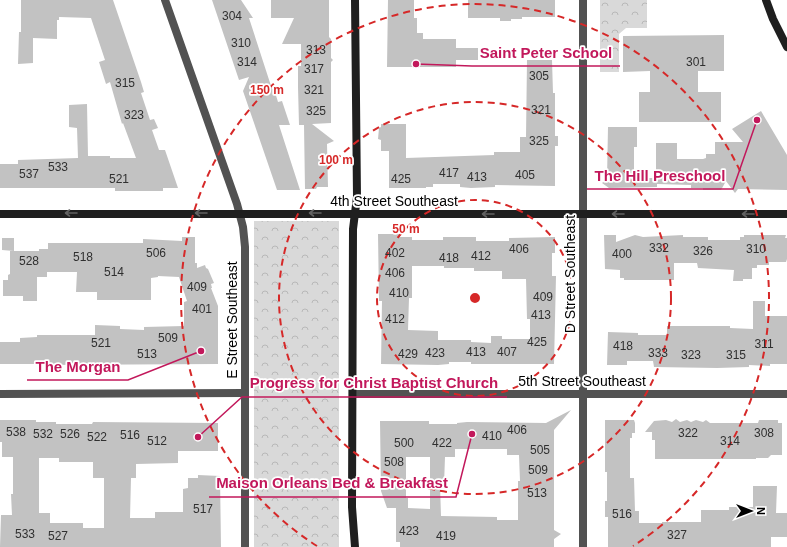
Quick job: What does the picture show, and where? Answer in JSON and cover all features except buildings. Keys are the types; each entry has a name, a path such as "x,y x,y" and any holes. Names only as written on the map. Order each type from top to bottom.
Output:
{"street":[{"name":"E Street Southeast","path":"165,0 240,214 245,248 245,547"},
{"path":"355,0 357,197 353,229 352,507 355,547"},
{"name":"D Street Southeast","path":"583,0 583,547"},
{"path":"766,0 775,24 787,47"},
{"name":"4th Street Southeast","path":"0,214 787,214"},
{"path":"0,394 245,394"},
{"name":"5th Street Southeast","path":"353,394 787,394"}],"green space":[{"path":"600,0 647,0 647,28 626,28 619,34 619,72 600,72"},
{"path":"254,221 339,221 339,547 254,547"}],"place":[{"name":"Saint Peter School","path":"416,64"},
{"name":"The Hill Preschool","path":"757,120"},
{"name":"The Morgan","path":"201,351"},
{"name":"Maison Orleans Bed & Breakfast","path":"472,434"},
{"name":"Progress for Christ Baptist Church","path":"198,437"}]}
